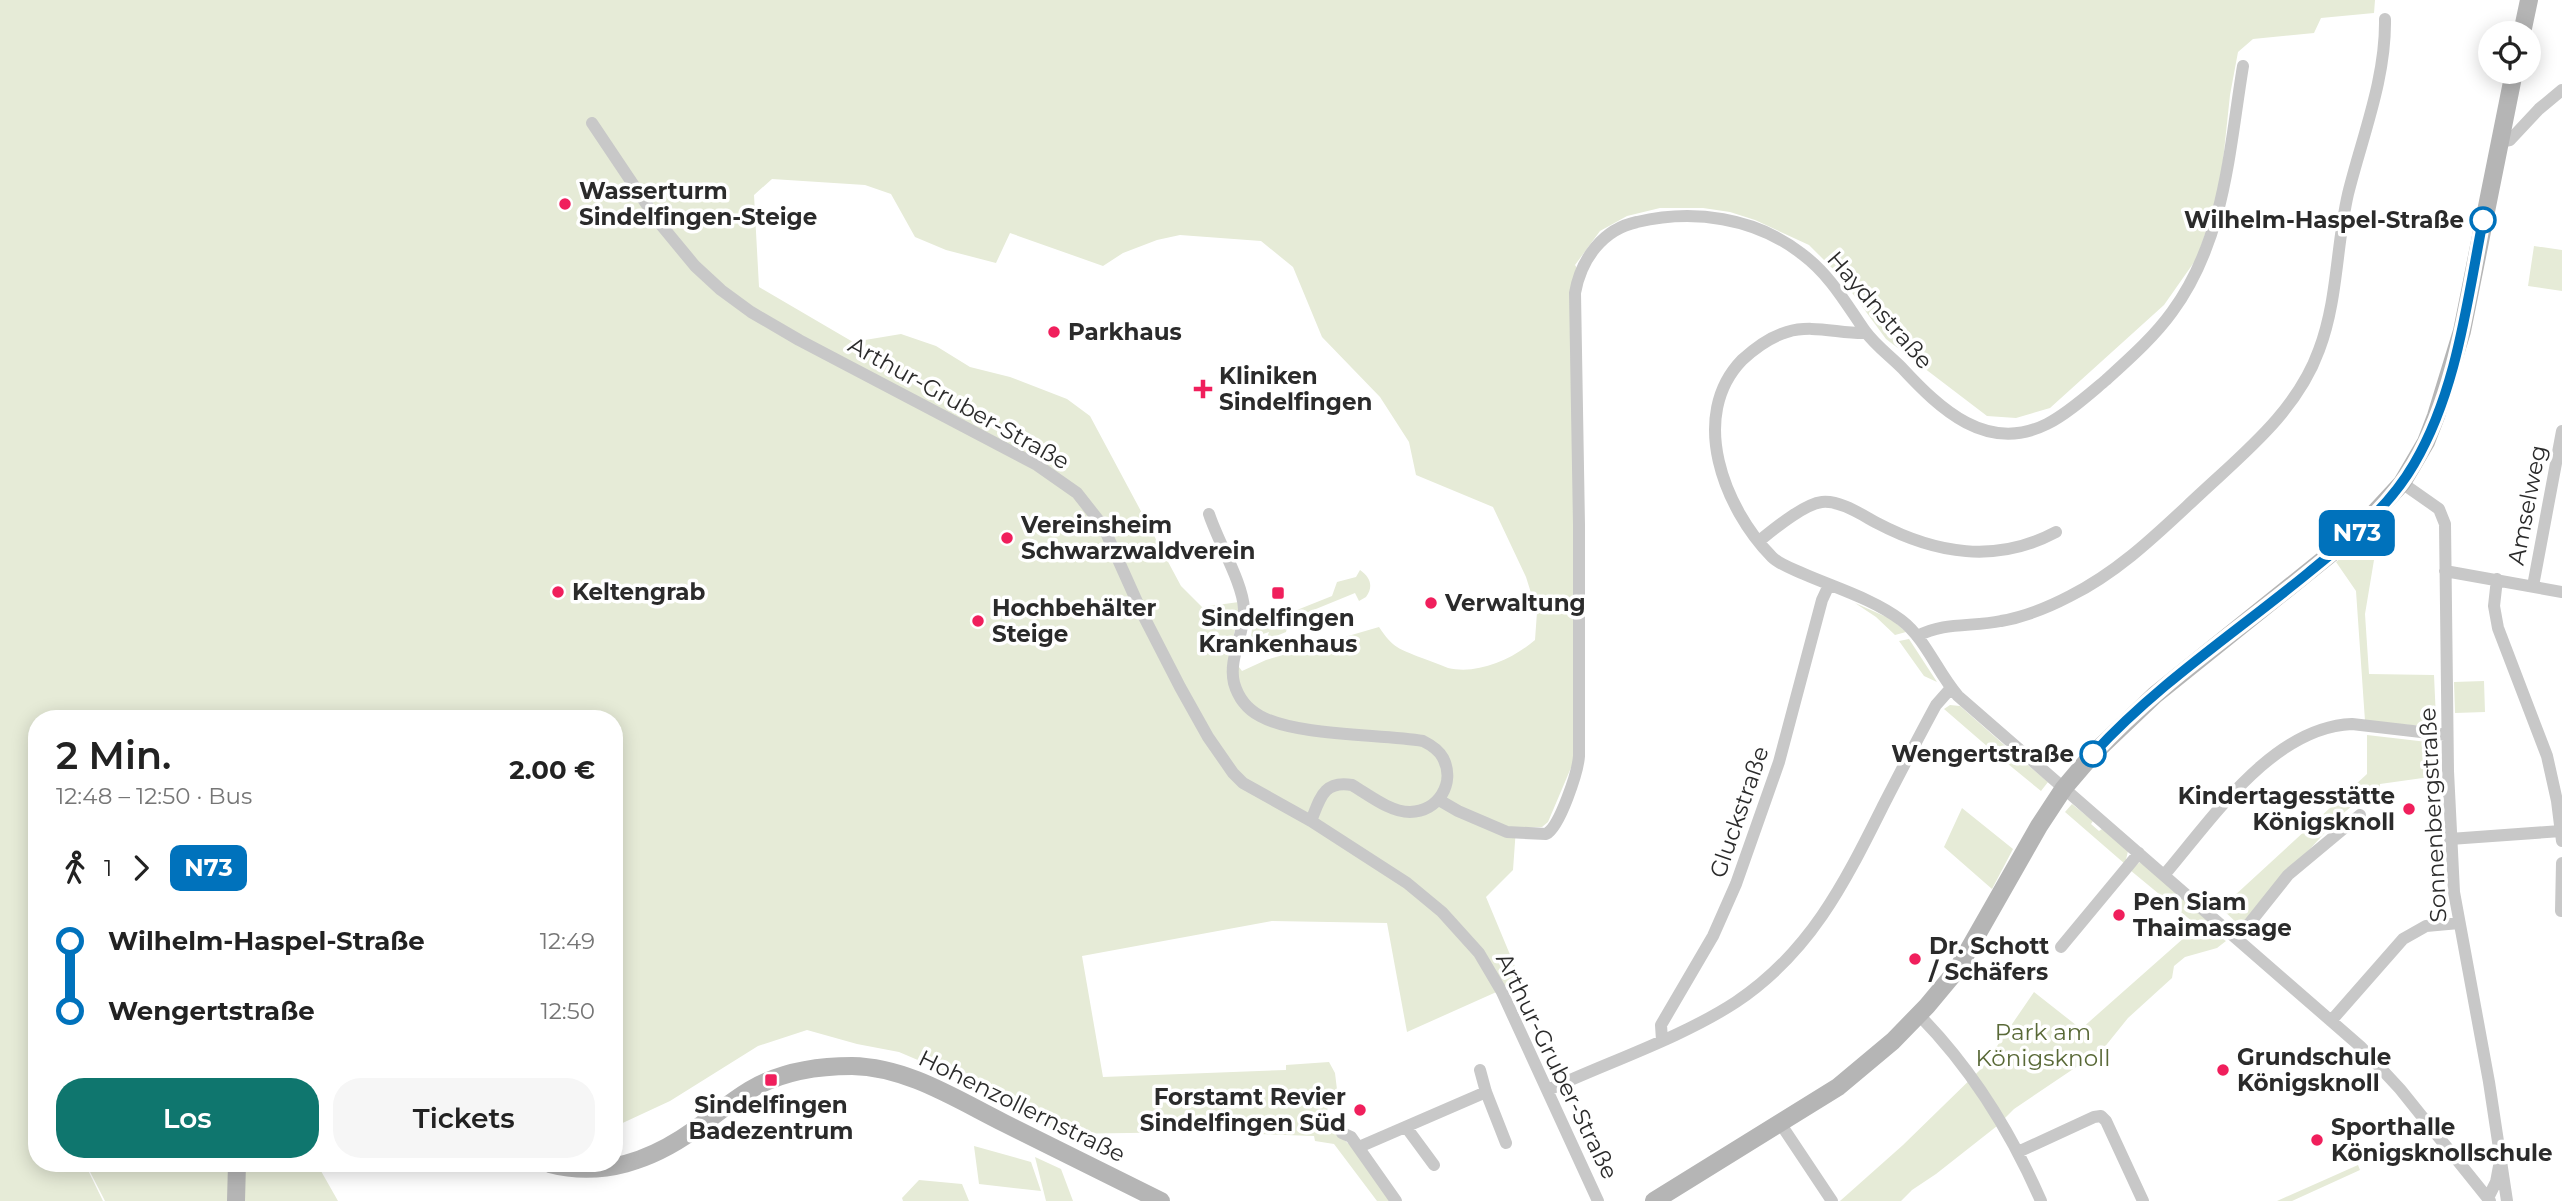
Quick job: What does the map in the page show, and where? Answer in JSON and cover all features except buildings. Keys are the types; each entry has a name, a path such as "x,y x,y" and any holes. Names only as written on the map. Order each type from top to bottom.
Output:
{"street":[{"path":"2525,21 2529,0"},
{"path":"1918,636 1930,629 2003,621 2026,614 2070,596 2104,576 2140,550 2258,440 2289,406 2307,379 2328,324 2334,298 2339,239 2378,81 2384,50 2385,19"},
{"name":"Haydnstraße","path":"1439,800 1507,832 1546,834 1554,827 1577,774 1579,525 1576,293 1580,273 1596,247 1618,227 1659,217 1704,215 1730,220 1783,241 1801,253 1835,284 1866,332 1938,403 1974,428 1987,433 2015,433 2047,424 2059,416 2115,371 2165,321 2197,269 2211,236 2226,180 2243,66"},
{"path":"1654,1201 1838,1087 1893,1041 1919,1015 1956,970 2064,788 2107,739 2133,714 2354,536 2402,482 2426,442 2462,331 2511,84"},
{"path":"2499,142 2510,140 2539,109 2562,90"},
{"name":"Arthur-Gruber-Straße","path":"592,123 657,220 695,266 721,290 751,312 799,340 1037,466 1077,493 1103,526 1161,650 1223,760 1243,783 1311,821 1406,883 1460,930 1479,953 1502,992 1598,1201"},
{"path":"1866,332 1789,331 1749,353 1726,381 1716,414 1720,466 1731,498 1759,541 1776,561 1880,607 1901,620 1918,636 1951,688 2332,1021 2400,1089 2489,1200"},
{"name":"Amselweg","path":"2533,586 2562,431"},
{"name":"Sonnenbergstraße","path":"2402,482 2443,514 2450,839 2459,923 2489,1082 2507,1201"},
{"path":"1759,541 1796,515 1821,502 1851,509 1904,536 1964,550 1998,552 2035,543 2056,532"},
{"path":"1209,514 1242,597 1244,613 1233,669 1234,681 1245,705 1259,715 1290,726 1423,741 1439,752 1446,766 1445,788 1432,807 1422,811 1401,811 1352,786 1334,785 1321,797 1311,821"},
{"path":"2445,571 2562,592"},
{"path":"2450,839 2561,836 2547,756 2495,617 2497,579"},
{"name":"Gluckstraße","path":"1662,1040 1661,1025 1713,936 1737,884 1779,762 1822,600 1829,585"},
{"path":"1548,1090 1662,1040 1722,1010 1769,978 1816,927 1843,886 1936,705 1951,688"},
{"path":"2165,874 2250,777 2291,744 2315,731 2352,724 2447,735"},
{"path":"2237,939 2288,875 2360,815"},
{"path":"2061,947 2139,853"},
{"path":"2561,911 2562,863"},
{"path":"2332,1021 2403,939 2426,926 2459,923"},
{"path":"1919,1015 1960,1060 2018,1152 2041,1201"},
{"name":"Hohenzollernstraße","path":"623,1165 676,1143 737,1098 771,1080 802,1070 853,1066 884,1069 929,1085 1161,1201"},
{"path":"1480,1070 1506,1143"},
{"path":"1359,1147 1486,1092"},
{"path":"2018,1152 2094,1116 2101,1116 2106,1121 2143,1201"},
{"path":"1780,1123 1832,1201"},
{"path":"1406,1127 1434,1164"},
{"path":"1342,1133 1351,1137 1359,1147 1396,1201"},
{"name":"Sonnenbergstraße","path":"2489,1200 2500,1162"},
{"path":"236,1201 237,1172"}],"green space":[{"path":"0,0 2375,0 2374,13 2321,18 2314,33 2253,39 2238,52 2230,95 2220,189 2197,258 2164,305 2050,408 2016,418 1987,416 1886,339 1839,275 1809,245 1755,220 1730,212 1703,208 1660,208 1627,216 1600,231 1575,265 1573,763 1548,822 1542,827 1516,828 1513,870 1486,897 1521,981 1407,1032 1387,923 1272,921 1082,956 1103,1077 1286,1070 1286,1065 1329,1062 1335,1073 1338,1098 1328,1097 1327,1120 1337,1121 1332,1129 1352,1147 1391,1201 1377,1201 1334,1144 1315,1141 1314,1136 1198,1132 1058,1134 993,1092 899,1052 807,1030 758,1046 670,1101 623,1123 623,710 28,710 28,1172 89,1172 103,1201 0,1201","holes":["772,179 865,185 891,194 915,237 946,250 996,263 1010,233 1103,266 1123,253 1157,240 1180,235 1261,241 1293,267 1322,337 1380,397 1409,442 1416,475 1493,507 1526,577 1537,612 1535,640 1495,664 1459,670 1402,650 1393,644 1379,627 1266,660 1242,671 1229,654 1239,602 1202,607 1181,586 1090,416 1067,399 1010,377 970,367 936,346 901,334 853,342 759,287 754,195"]},
{"path":"2534,246 2562,250 2562,291 2528,286"},
{"path":"2378,527 2371,553 2375,554 2365,614 2369,674 2434,675 2436,719 2432,727 2365,721 2356,591 2336,562"},
{"path":"1360,570 1370,582 1366,597 1359,601 1355,593 1289,620 1286,632 1266,640 1269,632 1251,638 1252,628 1332,596 1337,582 1356,577"},
{"path":"1855,603 1891,619 1906,632 1895,635 1876,617"},
{"path":"1909,639 1937,682 1924,676 1899,641"},
{"path":"2484,681 2485,712 2455,713 2454,682"},
{"path":"1950,705 1960,706 2010,750 2003,760 1944,709"},
{"path":"2367,735 2436,743 2437,776 2380,784 2379,793 2371,801 2358,801 2340,816 2240,926 2221,908 2367,774"},
{"path":"2016,755 2048,782 2041,791 2008,764"},
{"path":"2072,804 2093,821 2091,824 2099,831 2102,829 2128,851 2125,864 2065,812"},
{"path":"1962,808 2013,849 1992,889 1944,847"},
{"path":"2140,862 2215,924 2199,927 2130,870"},
{"name":"Park am Königsknoll","path":"2194,929 2214,933 2226,941 2217,948 2185,957 2174,966 2172,978 2128,1018 2103,1049 2014,1109 1997,1126 1901,1201 1840,1201 1903,1145 1982,1068 2034,992 2081,1029"},
{"path":"974,1146 1031,1162 1041,1191 979,1184"},
{"path":"1035,1157 1061,1169 1073,1201 1046,1201"},
{"path":"2358,1165 2360,1170 2292,1201 2277,1201"},
{"path":"90,1172 322,1172 338,1201 105,1201"},
{"path":"919,1180 962,1184 969,1201 903,1201 902,1198"}],"bus line":[{"name":"N73","path":"2093,754 2155,695 2354,536 2402,482 2426,442 2443,396 2462,331 2483,220"}],"place":[{"name":"Wasserturm Sindelfingen-Steige","path":"565,204"},
{"name":"Wilhelm-Haspel-Straße","path":"2483,220"},
{"name":"Parkhaus","path":"1054,332"},
{"name":"Kliniken Sindelfingen","path":"1203,389"},
{"name":"Vereinsheim Schwarzwaldverein","path":"1007,538"},
{"name":"Keltengrab","path":"558,592"},
{"name":"Sindelfingen Krankenhaus","path":"1278,593"},
{"name":"Verwaltung","path":"1431,603"},
{"name":"Hochbehälter Steige","path":"978,621"},
{"name":"Wengertstraße","path":"2093,754"},
{"name":"Kindertagesstätte Königsknoll","path":"2409,809"},
{"name":"Pen Siam Thaimassage","path":"2119,915"},
{"name":"Dr. Schott / Schäfers","path":"1915,959"},
{"name":"Grundschule Königsknoll","path":"2223,1070"},
{"name":"Sindelfingen Badezentrum","path":"771,1080"},
{"name":"Forstamt Revier Sindelfingen Süd","path":"1360,1110"},
{"name":"Sporthalle Königsknollschule","path":"2317,1140"}]}
